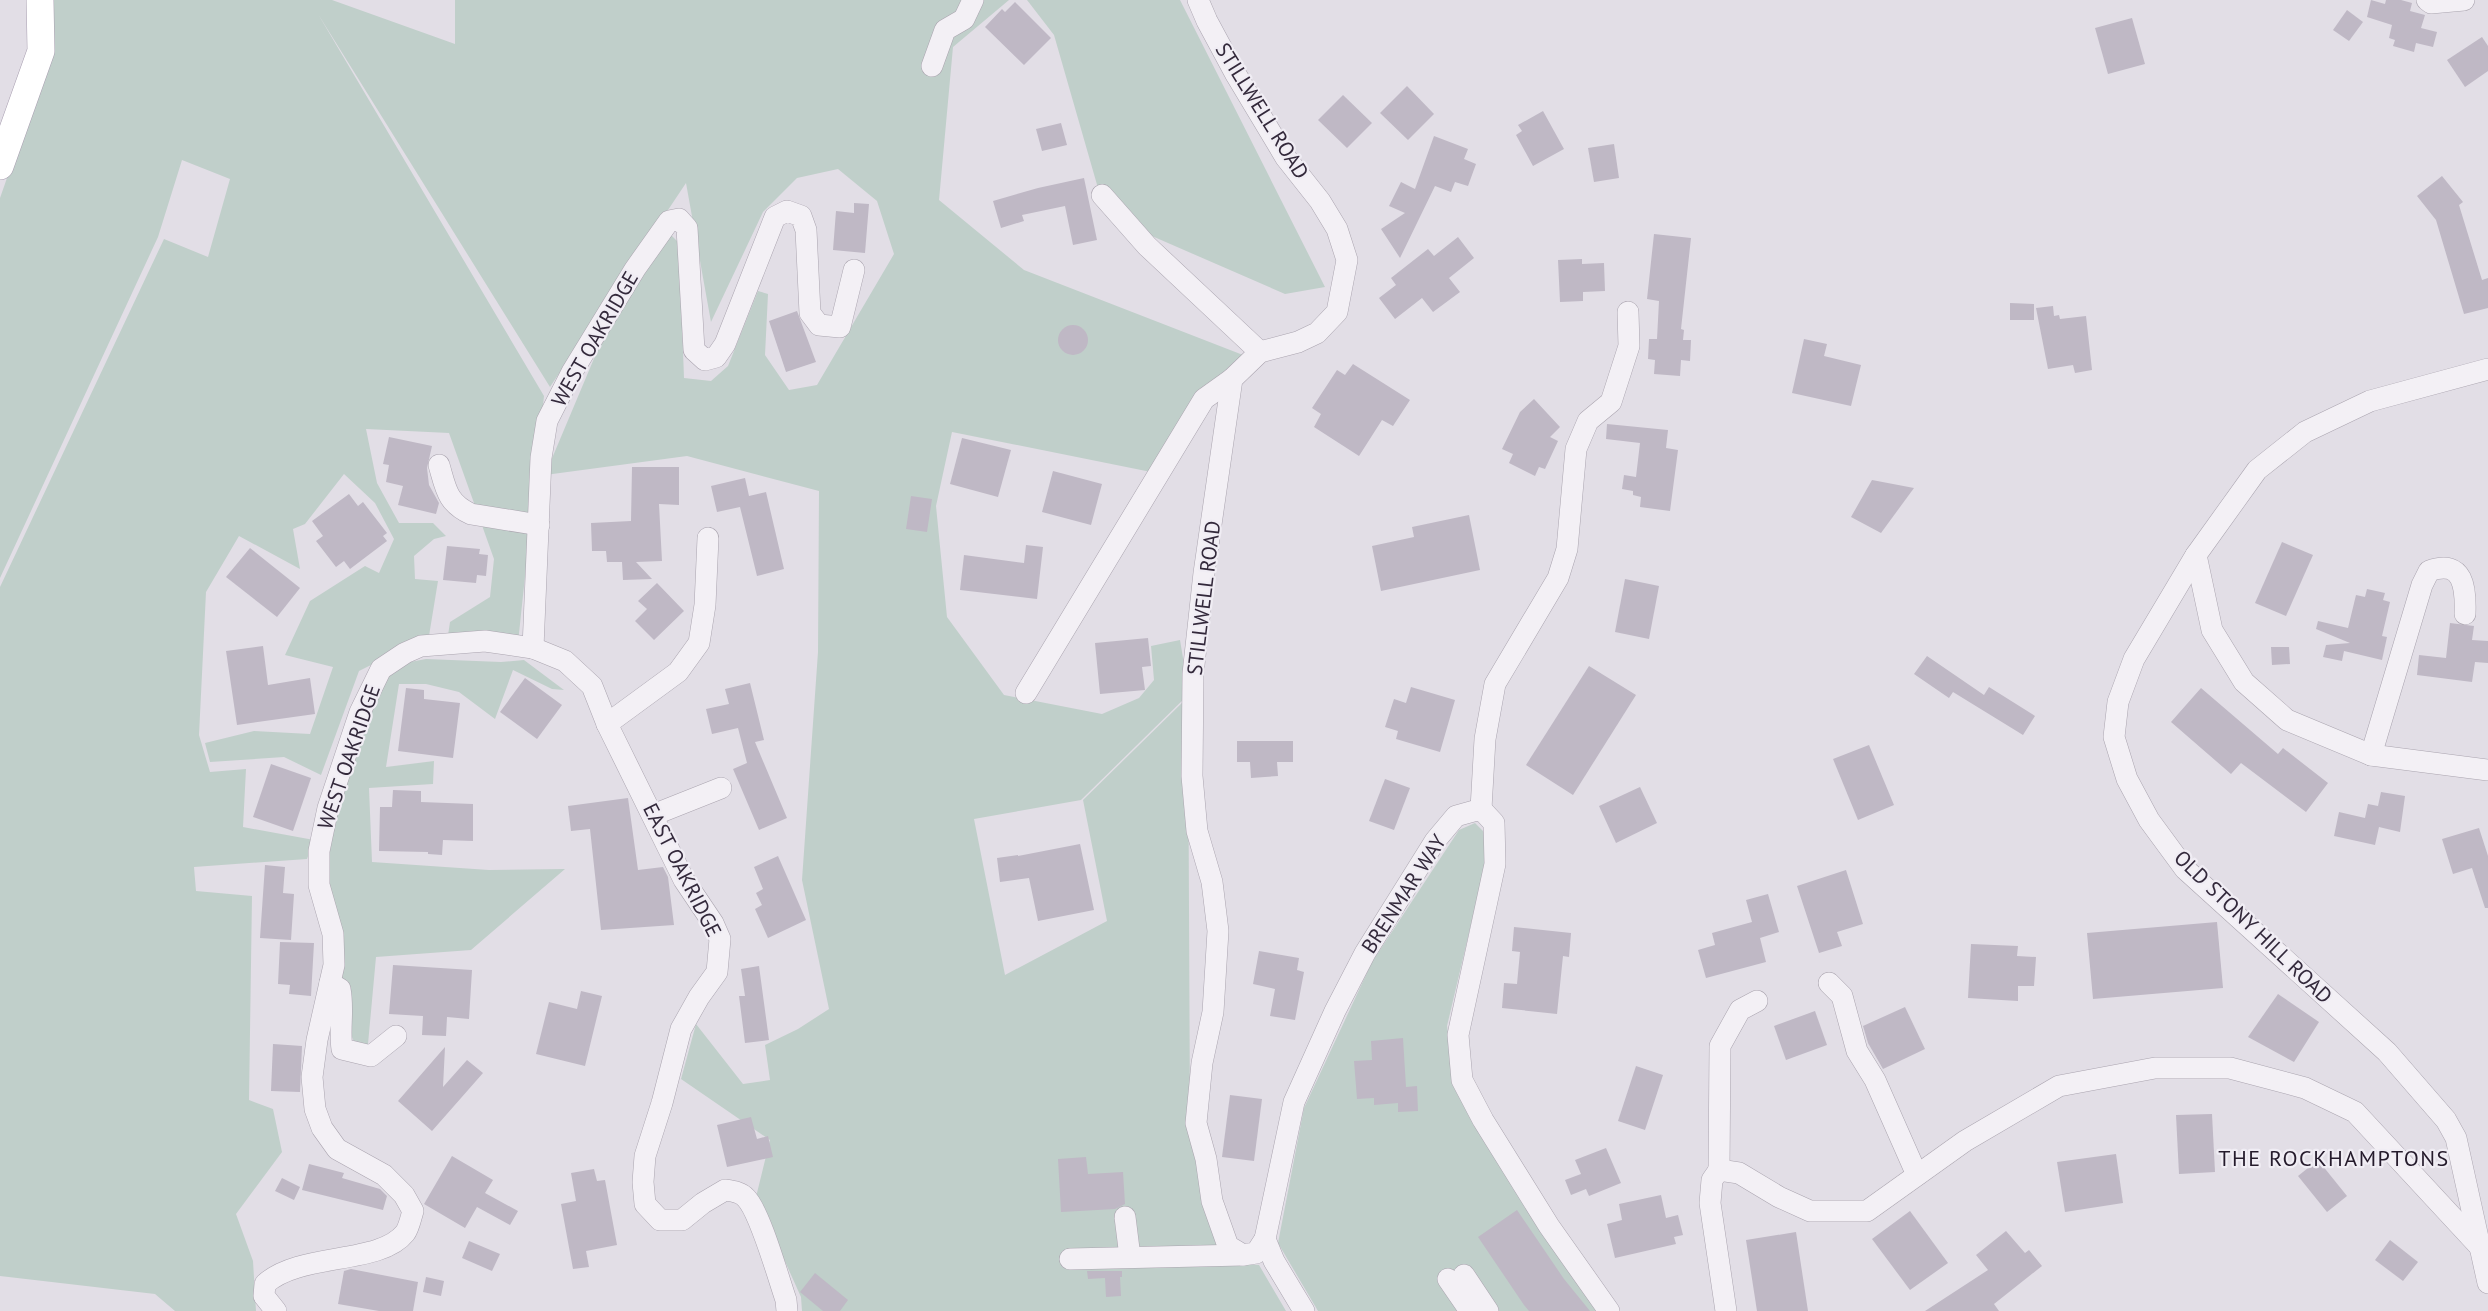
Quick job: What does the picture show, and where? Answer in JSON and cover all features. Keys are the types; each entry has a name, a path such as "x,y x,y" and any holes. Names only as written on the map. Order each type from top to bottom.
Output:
{"main road":[{"path":"0,166 41,51 40,0"}],"street":[{"path":"932,66 945,30 964,19 973,0"},
{"name":"STILLWELL ROAD","path":"1198,0 1235,73 1286,158 1320,201 1337,229 1347,260 1337,312 1317,333 1298,342 1260,352 1232,379 1204,573 1193,674 1192,776 1197,831 1212,882 1218,932 1213,1012 1202,1063 1197,1123 1206,1159 1212,1201 1228,1246 1243,1255"},
{"path":"2427,0 2431,3 2464,0"},
{"path":"1102,195 1147,246 1260,352"},
{"name":"WEST OAKRIDGE","path":"276,1311 264,1296 265,1284 276,1274 315,1262 384,1249 405,1233 413,1211 404,1195 384,1175 337,1149 322,1128 315,1109 312,1077 317,1040 334,965 333,934 319,885 319,851 328,808 360,712 381,669 405,653 421,646 485,641 533,648 541,458 548,421 584,353 635,269 669,221 679,219 687,228 694,350 705,360 716,357 725,344 775,217 788,211 801,216 806,230 810,313 819,325 840,327 854,270"},
{"path":"1609,1311 1549,1226 1483,1120 1462,1080 1458,1035 1494,864 1494,823 1481,809 1485,739 1495,684 1558,578 1567,549 1576,449 1588,421 1611,402 1629,346 1628,312"},
{"name":"OLD STONY HILL ROAD","path":"2488,369 2370,401 2305,432 2257,470 2196,555 2134,659 2118,702 2114,737 2127,779 2149,820 2185,869 2387,1052 2446,1120 2456,1138 2488,1283"},
{"path":"1026,693 1204,399 1232,379"},
{"path":"439,465 448,495 461,509 471,514 539,525"},
{"path":"607,724 678,672 699,643 705,605 708,538"},
{"path":"2196,555 2212,630 2244,682 2287,720 2371,755 2484,770 2488,790"},
{"path":"2371,755 2422,585 2429,571 2437,568 2452,570 2462,579 2466,591 2464,614"},
{"name":"EAST OAKRIDGE","path":"533,648 565,661 592,686 607,724 684,880 713,923 720,939 717,972 699,996 681,1029 662,1103 645,1156 643,1182 645,1204 660,1220 682,1220 724,1190 737,1192 746,1197 755,1210 786,1300 787,1311"},
{"path":"653,815 721,788"},
{"name":"BRENMAR WAY","path":"1265,1239 1294,1102 1335,1011 1365,953 1435,841 1456,816 1481,809"},
{"path":"330,983 340,989 343,1002 340,1032 342,1049 371,1056 396,1036"},
{"path":"1829,983 1842,996 1857,1051 1875,1080 1917,1175"},
{"path":"1726,1311 1710,1203 1712,1180 1719,1170 1720,1046 1740,1010 1757,1001"},
{"path":"1719,1170 1739,1173 1779,1197 1810,1211 1867,1211 1965,1141 2059,1086 2155,1068 2230,1068 2305,1088 2355,1112 2482,1248"},
{"path":"1125,1218 1130,1257"},
{"path":"1070,1259 1243,1255 1256,1253 1265,1239"},
{"path":"1265,1239 1274,1261 1304,1311"},
{"path":"1470,1311 1456,1277 1488,1311"}],"shaded area":[{"path":"49,0 332,0 455,44 455,0 1009,0 953,47 939,200 1024,270 1243,355 1151,472 952,432 936,506 947,617 1004,695 1102,714 1139,698 1154,680 1151,646 1180,640 1189,694 1081,800 974,819 1005,975 1107,921 1083,800 1188,697 1190,1121 1227,1262 1259,1265 1286,1311 802,1311 801,1297 756,1197 770,1140 681,1079 696,1024 743,1084 770,1080 765,1045 798,1029 829,1009 802,880 818,652 819,491 687,456 545,475 606,330 669,233 679,243 684,378 711,381 728,366 758,291 768,294 765,355 789,390 817,385 894,254 877,201 838,169 797,178 763,212 711,322 686,183 550,387 318,14 544,396 518,643 447,642 450,622 490,597 494,559 449,433 366,429 377,483 399,523 433,523 446,536 434,539 414,556 415,579 438,581 428,642 413,644 359,671 321,775 284,757 210,762 205,743 254,731 310,734 333,667 285,655 310,601 365,566 379,573 394,539 375,503 344,474 305,524 293,529 300,569 239,536 206,592 199,735 210,772 246,769 243,827 314,840 307,859 194,867 196,891 252,896 249,1100 273,1109 282,1152 236,1214 253,1261 256,1311 175,1311 155,1294 0,1276 0,587 164,239 208,257 230,179 182,160 158,237 0,578 0,198 49,58"},
{"path":"1027,0 1180,0 1325,287 1285,294 1106,216 1054,35"},
{"path":"426,659 501,662 524,660 564,690 552,689 513,670 495,719 459,692 426,684 399,684 386,767 434,761 433,784 369,788 372,862 489,870 565,869 471,950 376,957 368,1044 355,1044 349,1030 335,974 334,912 327,866 334,818 378,688 393,671 410,662"},
{"path":"1475,823 1484,832 1486,861 1447,1026 1455,1080 1602,1311 1318,1311 1278,1243 1304,1108 1372,962 1459,830"}],"building":[{"path":"2371,0 2385,4 2386,0 2412,3 2410,11 2425,15 2421,28 2437,32 2433,47 2416,43 2414,52 2393,46 2395,40 2389,38 2392,25 2367,17"},
{"path":"1015,2 1051,38 1024,65 985,27 1002,9 1005,12"},
{"path":"2347,10 2363,22 2349,41 2333,30"},
{"path":"2132,18 2145,64 2108,74 2095,28"},
{"path":"2482,37 2488,46 2488,71 2465,87 2447,60"},
{"path":"1407,86 1434,114 1408,140 1380,113"},
{"path":"1343,95 1372,123 1347,148 1318,120"},
{"path":"1543,111 1564,149 1533,166 1516,135 1522,131 1518,125"},
{"path":"1061,123 1067,145 1042,151 1036,129"},
{"path":"1434,136 1468,149 1464,159 1476,164 1468,186 1455,182 1451,192 1435,186 1400,258 1381,229 1405,213 1389,206 1401,182 1415,189"},
{"path":"1614,144 1619,178 1594,182 1588,148"},
{"path":"2442,176 2463,202 2459,205 2482,280 2488,278 2488,308 2464,314 2436,220 2417,196"},
{"path":"1084,178 1097,240 1073,245 1065,206 1022,215 1024,221 1001,228 993,201"},
{"path":"854,203 869,204 865,253 833,250 836,211 854,213"},
{"path":"1654,234 1691,238 1681,329 1684,330 1683,340 1691,340 1690,361 1681,360 1680,376 1654,374 1655,360 1648,359 1649,339 1657,339 1659,301 1647,299"},
{"path":"1458,237 1474,258 1449,278 1460,292 1433,312 1422,298 1395,319 1379,298 1396,285 1391,278 1428,249 1434,256"},
{"path":"1582,259 1582,264 1604,263 1605,291 1583,292 1583,301 1560,302 1558,260"},
{"path":"2010,303 2034,304 2034,320 2010,320"},
{"path":"2053,306 2054,316 2059,315 2060,319 2086,316 2092,370 2075,373 2073,365 2048,369 2036,308"},
{"path":"797,311 816,362 786,372 769,321"},
{"path":"1073,325 1079,326 1087,334 1087,346 1079,354 1073,355 1067,354 1059,346 1058,340 1059,334 1067,326"},
{"path":"1804,339 1827,344 1824,356 1861,365 1851,406 1792,393"},
{"path":"1353,364 1410,400 1393,426 1382,420 1359,456 1314,427 1321,414 1312,408 1337,370 1345,375"},
{"path":"1534,399 1560,427 1550,437 1558,441 1545,469 1539,467 1535,476 1509,463 1513,454 1502,449 1520,412"},
{"path":"1607,424 1668,430 1666,448 1678,450 1670,511 1640,507 1641,497 1633,495 1633,491 1622,489 1624,475 1636,477 1640,443 1606,439"},
{"path":"389,437 432,446 427,468 429,485 439,503 436,514 398,505 403,486 386,482 389,465 383,464"},
{"path":"962,438 1011,450 998,497 950,484"},
{"path":"632,467 679,467 679,505 659,504 662,561 636,562 652,579 623,580 622,562 607,562 606,551 592,551 591,523 631,521"},
{"path":"1053,471 1102,484 1091,525 1042,512"},
{"path":"745,478 749,496 766,492 784,569 757,576 740,507 717,512 711,486"},
{"path":"1872,480 1914,488 1881,533 1851,517"},
{"path":"349,494 358,506 363,502 387,533 383,536 387,541 350,569 344,561 336,567 316,541 323,536 312,521"},
{"path":"911,496 932,499 927,532 906,529"},
{"path":"1469,515 1480,570 1381,591 1372,546 1414,537 1412,527"},
{"path":"2282,542 2313,555 2286,616 2255,603"},
{"path":"1026,545 1043,547 1037,599 960,590 964,555 1024,563"},
{"path":"447,546 480,549 479,554 488,555 486,576 477,575 476,583 443,580"},
{"path":"250,548 300,588 277,617 226,577"},
{"path":"1625,579 1659,586 1649,639 1615,632"},
{"path":"657,583 684,611 654,640 635,621 647,609 638,601"},
{"path":"2367,589 2385,593 2383,600 2390,602 2382,636 2387,637 2382,660 2344,651 2342,661 2323,657 2326,645 2350,643 2316,629 2318,621 2348,628 2356,595 2365,597"},
{"path":"2450,623 2474,626 2472,640 2488,641 2488,663 2475,662 2472,682 2417,675 2419,655 2446,658"},
{"path":"1148,638 1151,666 1142,667 1145,690 1100,694 1095,643"},
{"path":"263,646 268,685 310,678 315,714 237,725 226,651"},
{"path":"2271,647 2289,647 2290,664 2272,665"},
{"path":"1927,656 1984,695 1989,687 2035,716 2023,735 1953,692 1949,698 1914,674"},
{"path":"1589,666 1636,695 1573,795 1526,765"},
{"path":"525,678 562,705 537,739 500,712"},
{"path":"750,683 764,740 755,742 787,818 759,830 733,769 747,763 738,728 712,734 706,709 729,704 725,689"},
{"path":"1411,687 1455,700 1440,752 1396,739 1398,731 1385,727 1394,699 1406,703"},
{"path":"406,688 424,690 424,699 460,703 453,758 398,751"},
{"path":"2201,688 2278,754 2283,748 2328,783 2306,812 2241,763 2231,774 2171,722"},
{"path":"1237,741 1293,741 1293,762 1277,762 1278,776 1251,778 1250,762 1237,762"},
{"path":"1869,745 1894,805 1858,820 1833,759"},
{"path":"271,764 311,778 293,831 253,817"},
{"path":"1385,779 1410,788 1394,830 1369,821"},
{"path":"1640,787 1657,823 1616,843 1599,806"},
{"path":"393,790 421,791 421,802 473,804 473,841 443,840 442,855 428,854 428,852 379,851 380,807 392,807"},
{"path":"2381,792 2405,796 2400,832 2379,827 2375,845 2334,836 2339,812 2365,818 2368,804 2378,806"},
{"path":"628,798 638,870 663,867 668,877 674,925 601,930 590,829 571,831 568,806"},
{"path":"2479,828 2488,856 2488,908 2485,908 2472,868 2453,874 2442,839"},
{"path":"1080,844 1094,910 1038,921 1029,878 1000,882 997,858"},
{"path":"778,856 806,920 768,938 755,909 762,905 756,893 763,889 754,867"},
{"path":"265,865 285,867 283,893 294,894 291,940 260,938"},
{"path":"1846,870 1863,924 1837,932 1842,946 1819,953 1797,886"},
{"path":"1768,894 1779,932 1760,938 1766,962 1706,978 1698,950 1715,945 1712,933 1752,922 1746,900"},
{"path":"2217,922 2223,988 2093,999 2087,933"},
{"path":"1514,927 1571,933 1569,957 1563,956 1557,1014 1502,1008 1504,983 1517,984 1520,952 1512,951"},
{"path":"280,942 314,943 311,996 289,994 290,985 278,984"},
{"path":"1971,944 2018,946 2017,956 2036,957 2034,986 2018,986 2018,1001 1968,998"},
{"path":"1259,951 1299,958 1297,970 1304,972 1295,1020 1270,1016 1275,989 1253,984"},
{"path":"393,965 472,970 469,1019 447,1017 446,1036 422,1035 423,1016 389,1014"},
{"path":"759,966 769,1040 745,1043 739,996 745,996 741,969"},
{"path":"581,991 602,996 585,1066 536,1054 549,1002 577,1009"},
{"path":"2278,994 2319,1022 2294,1062 2248,1037"},
{"path":"1905,1007 1925,1049 1883,1069 1868,1043 1863,1026"},
{"path":"1815,1011 1827,1045 1786,1060 1774,1026"},
{"path":"1403,1038 1406,1087 1417,1086 1418,1111 1398,1112 1398,1103 1374,1105 1374,1098 1357,1099 1354,1061 1372,1060 1371,1041"},
{"path":"273,1044 302,1046 300,1092 271,1091"},
{"path":"445,1047 443,1087 467,1060 483,1073 432,1131 398,1101"},
{"path":"1636,1066 1663,1075 1645,1130 1618,1121"},
{"path":"1230,1095 1262,1099 1254,1161 1222,1157"},
{"path":"2212,1114 2215,1172 2179,1174 2176,1115"},
{"path":"751,1117 757,1139 768,1136 773,1157 727,1167 717,1125"},
{"path":"1606,1148 1621,1183 1589,1196 1586,1189 1571,1195 1565,1180 1581,1174 1575,1160"},
{"path":"2116,1154 2123,1203 2065,1212 2057,1162"},
{"path":"452,1156 493,1180 485,1193 518,1211 510,1225 477,1207 465,1228 424,1204"},
{"path":"1086,1157 1088,1174 1123,1172 1125,1204 1115,1209 1061,1212 1058,1159"},
{"path":"2318,1160 2347,1196 2327,1212 2298,1176"},
{"path":"309,1164 344,1173 342,1178 380,1189 387,1196 383,1210 302,1190"},
{"path":"594,1169 597,1181 605,1180 617,1245 586,1251 589,1267 573,1269 561,1204 576,1201 571,1173"},
{"path":"282,1178 300,1187 294,1200 275,1191"},
{"path":"1661,1195 1666,1218 1678,1215 1683,1235 1674,1237 1676,1244 1615,1258 1607,1224 1622,1220 1619,1204"},
{"path":"1517,1210 1564,1279 1590,1311 1529,1311 1524,1305 1478,1237"},
{"path":"1910,1211 1948,1263 1910,1290 1872,1239"},
{"path":"2006,1231 2025,1253 2029,1250 2042,1266 1994,1304 1999,1311 1925,1311 1988,1270 1976,1255"},
{"path":"1796,1232 1808,1311 1757,1311 1746,1240"},
{"path":"2390,1240 2418,1262 2403,1281 2375,1260"},
{"path":"469,1241 500,1254 492,1271 462,1258"},
{"path":"351,1269 418,1282 413,1311 379,1311 338,1304 344,1271"},
{"path":"1087,1271 1122,1271 1121,1296 1106,1297 1105,1278 1088,1279"},
{"path":"815,1273 848,1300 840,1311 823,1311 800,1292"},
{"path":"426,1277 444,1281 441,1296 423,1292"}],"district":[{"name":"THE ROCKHAMPTONS","path":"2334,1158"}]}
